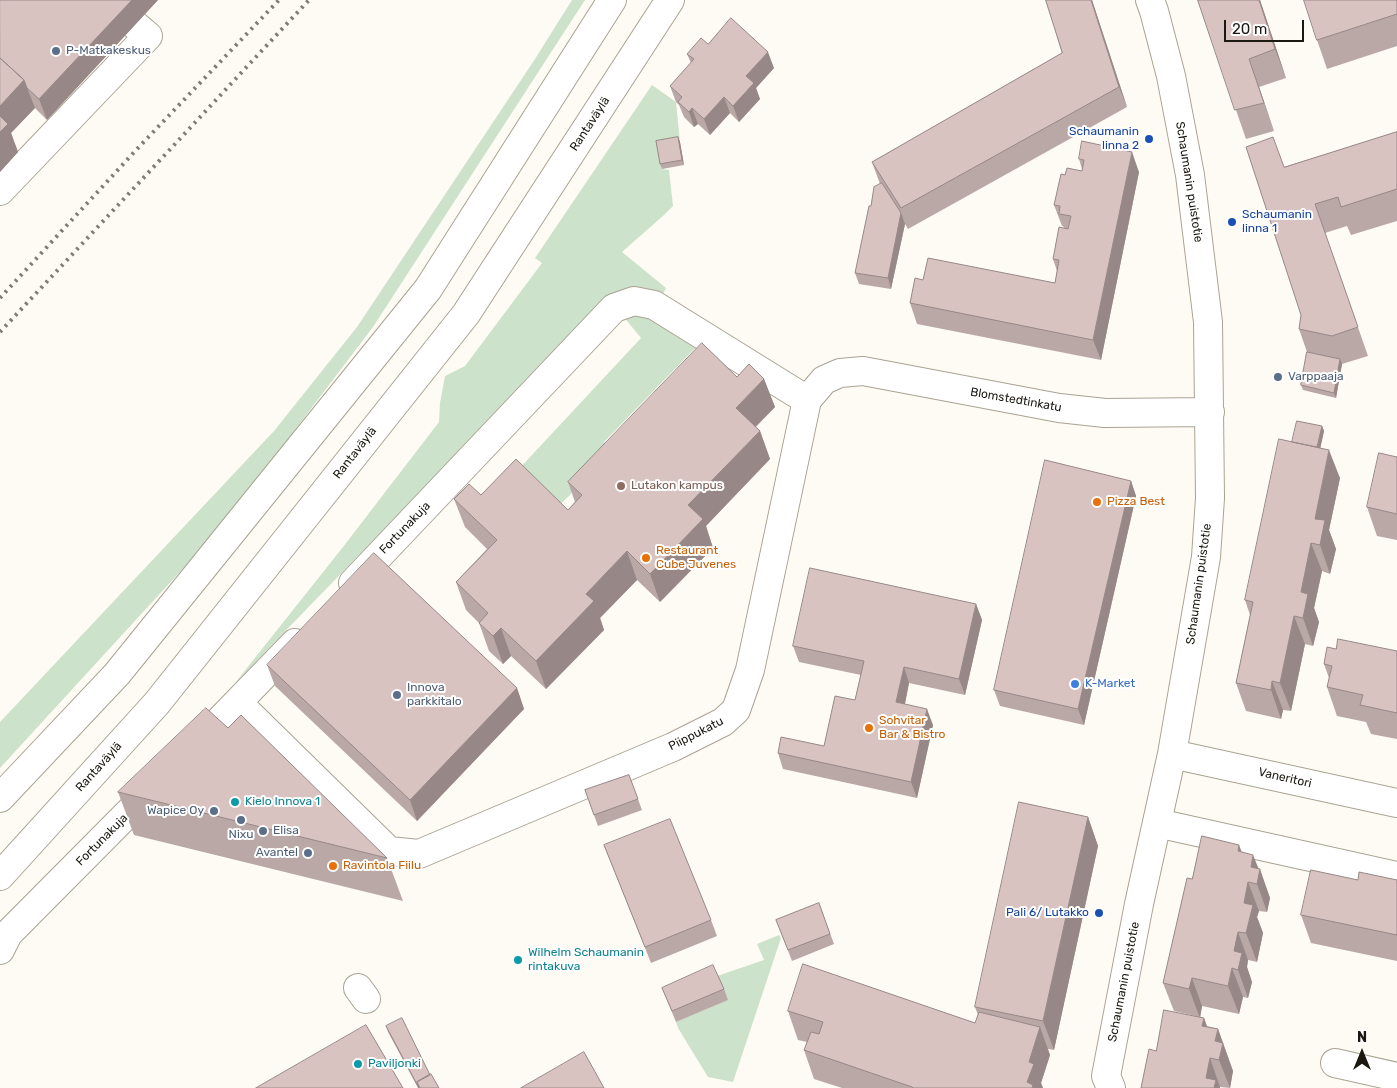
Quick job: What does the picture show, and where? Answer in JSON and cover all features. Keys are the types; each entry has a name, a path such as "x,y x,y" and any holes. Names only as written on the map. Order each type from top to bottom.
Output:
{"main road":[{"path":"0,798 117,674 428,288 612,0"},
{"name":"Rantaväylä","path":"0,876 157,703 466,314 670,0"},
{"name":"Schaumanin puistotie","path":"1102,1084 1172,754 1206,557 1210,498 1208,322 1190,175 1171,76 1150,0"},
{"path":"0,191 148,36 123,22"},
{"name":"Fortunakuja","path":"334,602 614,308 634,301 654,305 816,390"},
{"name":"Blomstedtinkatu","path":"816,390 840,373 863,371 1059,408 1115,413 1210,412"},
{"name":"Piippukatu","path":"238,703 389,850 419,854 673,747 723,722 736,710 750,670 816,390"},
{"name":"Fortunakuja","path":"0,950 8,934 238,703 313,624"},
{"name":"Vaneritori","path":"1172,754 1397,803"},
{"path":"1157,823 1397,876"},
{"path":"1335,1063 1397,1076"}],"green space":[{"path":"572,0 585,0 373,327 222,526 0,768 0,722 274,431 357,327"},
{"path":"652,85 676,102 680,142 658,146 662,169 669,170 673,206 622,252 666,288 662,296 608,298 235,683 439,422 445,376 465,366 542,263 535,258"},
{"path":"640,311 698,345 604,442 613,451 557,508 517,471 641,338 623,316"},
{"path":"779,935 781,938 733,1082 708,1077 676,1022 727,1000 717,976 764,960 757,944"}],"building":[{"name":"P-Matkakeskus","path":"0,0 132,0 39,99 27,88 24,80 0,58"},
{"path":"1046,0 1091,0 1119,87 901,208 872,162 1062,53"},
{"path":"1198,0 1259,0 1275,49 1249,59 1264,103 1235,110"},
{"path":"1304,0 1397,0 1397,14 1317,40"},
{"path":"731,18 768,52 746,76 754,83 733,106 724,97 704,119 692,108 689,112 678,102 682,97 670,86 694,59 687,54 701,38 708,44"},
{"path":"0,58 24,80 0,106"},
{"path":"0,116 8,124 0,132"},
{"path":"1397,132 1397,189 1341,207 1338,197 1315,204 1358,327 1332,336 1299,329 1301,315 1246,147 1273,137 1284,167"},
{"path":"678,137 682,160 660,164 656,141"},
{"path":"1082,141 1132,152 1093,340 910,303 915,278 923,280 928,258 1055,283 1059,260 1053,259 1059,227 1068,229 1071,216 1059,214 1060,206 1054,205 1061,174 1065,175 1067,168 1082,171 1084,160 1079,159"},
{"path":"882,183 901,213 888,278 855,273 874,187"},
{"path":"702,343 737,377 749,364 764,379 736,408 760,431 688,505 703,519 650,574 627,551 586,594 594,601 536,661 501,628 493,636 479,623 488,613 456,582 497,540 454,499 469,484 481,495 516,459 568,510 582,495 568,482"},
{"path":"1307,352 1340,359 1334,393 1301,385"},
{"path":"1297,421 1322,426 1317,447 1292,442"},
{"path":"1279,439 1329,450 1315,519 1325,520 1320,545 1311,543 1301,592 1308,594 1303,618 1294,616 1280,683 1272,681 1271,690 1236,683 1253,602 1245,600"},
{"path":"1379,453 1397,457 1397,514 1367,507"},
{"path":"1045,460 1131,481 1078,709 994,690"},
{"name":"Innova parkkitalo","path":"374,553 517,688 410,800 267,665"},
{"path":"810,568 976,604 959,679 904,667 896,702 927,709 911,782 778,753 781,737 824,746 835,696 855,700 864,661 793,646"},
{"path":"1338,639 1397,651 1397,713 1360,705 1363,695 1327,687 1332,666 1324,664 1327,647 1336,649"},
{"path":"206,708 228,728 241,715 387,858 118,792"},
{"path":"629,775 638,799 594,815 585,790"},
{"path":"1019,802 1088,817 1043,1021 975,1007"},
{"path":"670,819 711,920 645,947 604,845"},
{"path":"1202,836 1239,845 1238,851 1253,855 1251,867 1260,869 1257,884 1248,882 1244,903 1253,905 1246,933 1238,932 1234,951 1242,953 1238,970 1232,968 1228,986 1192,978 1189,989 1163,983 1187,878 1192,879"},
{"path":"1311,870 1358,880 1359,872 1397,880 1397,935 1301,915"},
{"path":"819,903 830,934 788,950 776,920"},
{"path":"803,964 975,1023 979,1012 1040,1027 1029,1062 1034,1064 1027,1082 1033,1085 1032,1088 913,1088 804,1050 811,1032 819,1034 823,1022 788,1011"},
{"path":"713,965 724,989 672,1011 662,988"},
{"path":"1164,1010 1204,1018 1202,1026 1218,1029 1215,1041 1223,1043 1219,1060 1210,1058 1206,1078 1216,1080 1214,1088 1141,1088 1149,1049 1156,1051"},
{"path":"402,1018 430,1075 417,1082 419,1088 386,1026"},
{"path":"366,1025 403,1088 256,1088"},
{"path":"584,1052 604,1088 521,1088"},
{"path":"431,1074 439,1088 420,1088 417,1082"}],"railway":[{"path":"0,298 138,148 279,0"},
{"path":"0,332 309,0"}],"place":[{"name":"P-Matkakeskus","path":"56,51"},
{"name":"Schaumanin linna 2","path":"1149,139"},
{"name":"Schaumanin linna 1","path":"1232,222"},
{"name":"Varppaaja","path":"1278,377"},
{"name":"Lutakon kampus","path":"621,486"},
{"name":"Pizza Best","path":"1097,502"},
{"name":"Restaurant Cube Juvenes","path":"646,558"},
{"name":"K-Market","path":"1075,684"},
{"name":"Innova parkkitalo","path":"397,695"},
{"name":"Sohvitar Bar & Bistro","path":"869,728"},
{"name":"Kielo Innova 1","path":"235,802"},
{"name":"Wapice Oy","path":"214,811"},
{"name":"Nixu","path":"241,820"},
{"name":"Elisa","path":"263,831"},
{"name":"Avantel","path":"308,853"},
{"name":"Ravintola Fiilu","path":"333,866"},
{"name":"Pali 6/ Lutakko","path":"1099,913"},
{"name":"Wilhelm Schaumanin rintakuva","path":"518,960"},
{"name":"Paviljonki","path":"358,1064"}]}
